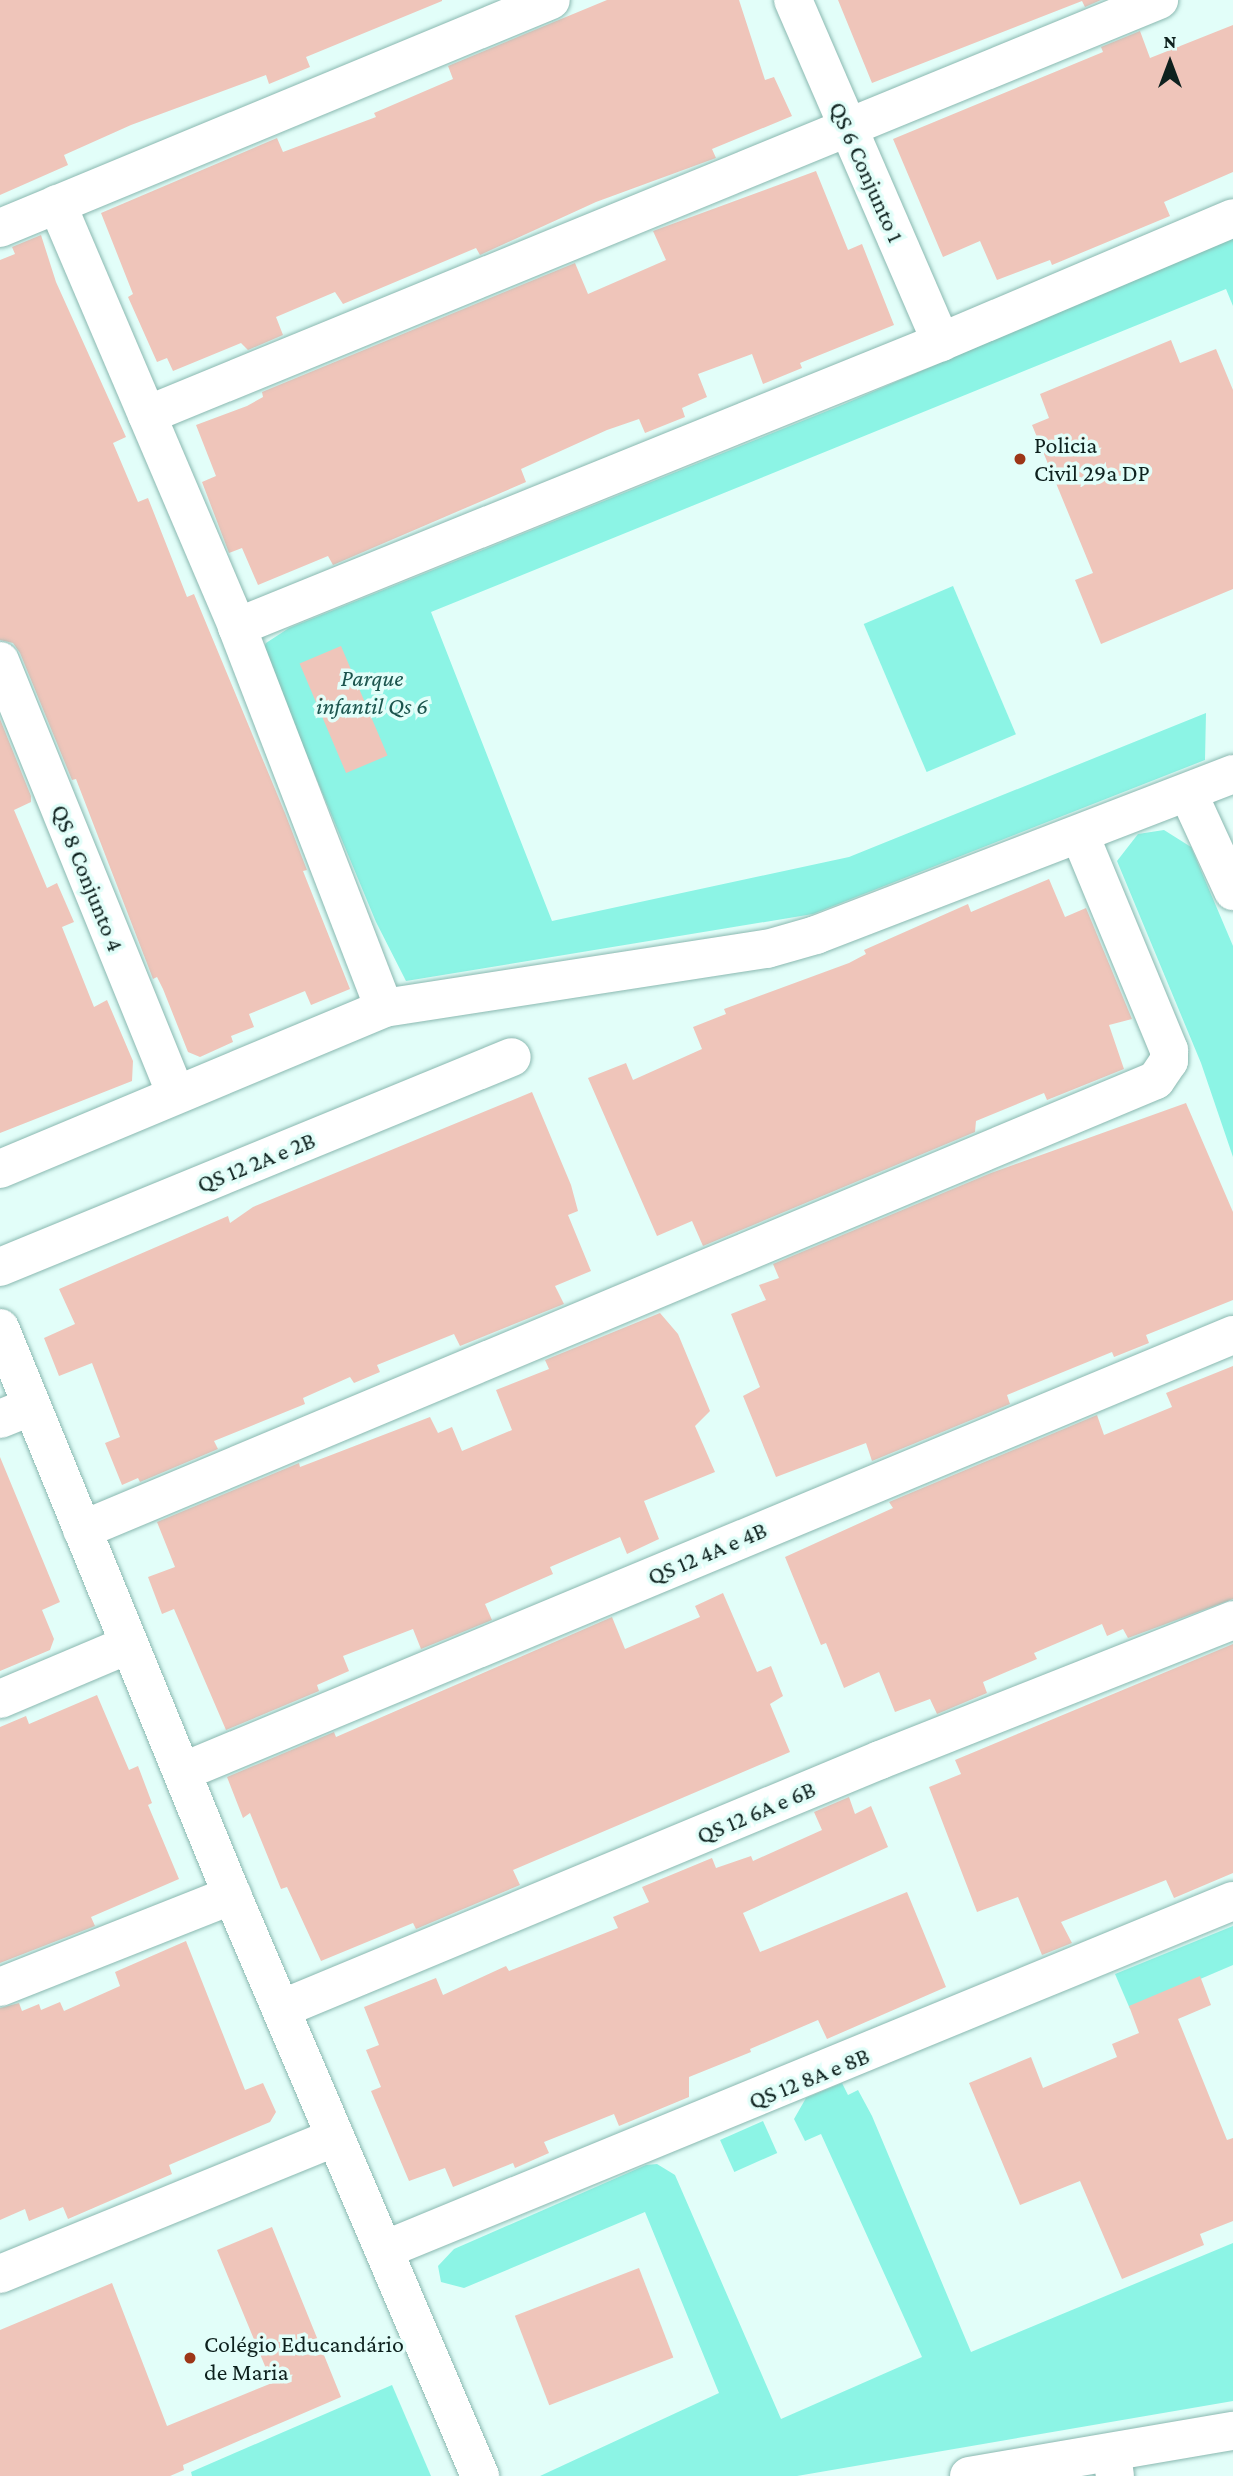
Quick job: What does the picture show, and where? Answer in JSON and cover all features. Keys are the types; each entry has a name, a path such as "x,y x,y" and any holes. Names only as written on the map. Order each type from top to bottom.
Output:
{"street":[{"path":"0,228 551,0"},
{"name":"QS 6 Conjunto 1","path":"793,0 942,342"},
{"path":"147,415 1160,0"},
{"path":"57,204 237,627 384,1008"},
{"path":"237,627 942,342 1233,218"},
{"name":"QS 8 Conjunto 4","path":"0,661 176,1094"},
{"path":"0,1169 384,1008 767,949 1080,835 1233,774"},
{"path":"1188,793 1233,891"},
{"path":"82,1530 1156,1080 1169,1061 1169,1049 1080,835"},
{"name":"QS 12 2A e 2B","path":"0,1267 512,1057"},
{"path":"0,1328 15,1413 82,1530 232,1895 480,2476"},
{"name":"QS 12 4A e 4B","path":"182,1772 1233,1335"},
{"name":"QS 12 6A e 6B","path":"281,2009 880,1760 1233,1620"},
{"path":"0,1699 128,1646"},
{"path":"0,1987 232,1895"},
{"name":"QS 12 8A e 8B","path":"384,2250 1233,1901"},
{"path":"0,2274 335,2137"},
{"path":"970,2476 1114,2465 1233,2431"}],"green space":[{"name":"Parque infantil Qs 6","path":"1233,237 1233,306 1226,289 431,612 552,921 849,857 1206,713 1205,760 813,914 406,981 376,922 263,650 266,643 289,628 842,405"},
{"path":"953,586 1016,734 927,772 864,624"},
{"path":"1164,830 1191,847 1233,946 1233,1157 1201,1063 1117,861 1138,834"},
{"path":"1233,1926 1233,1965 1130,2009 1115,1974"},
{"path":"842,2083 848,2095 858,2090 872,2116 971,2352 1233,2243 1233,2401 797,2476 540,2476 719,2393 645,2212 464,2288 441,2282 438,2266 454,2249 646,2165 657,2164 675,2175 781,2419 922,2357 821,2134 805,2141 794,2119 806,2098"},
{"path":"763,2121 777,2153 734,2172 720,2140"},
{"path":"392,2385 431,2476 192,2476 191,2472"}],"building":[{"path":"0,0 442,1 306,57 310,67 269,84 266,75 131,125 64,155 68,165 0,195"},
{"path":"607,0 739,0 765,80 774,77 792,116 712,149 716,158 596,202 480,255 476,248 343,304 335,292 276,317 283,335 248,350 241,343 173,371 167,358 157,362 128,297 133,294 101,213 277,138 283,152 376,117 374,113 453,79 448,66"},
{"path":"838,0 1101,0 1085,7 1082,1 872,83"},
{"path":"1233,25 1233,172 1164,202 1170,216 1052,265 1050,260 997,280 980,241 943,257 893,139 1103,52 1101,47 1140,31 1150,58"},
{"path":"816,171 848,250 862,244 894,325 800,363 802,368 763,384 752,354 698,374 707,397 682,408 685,417 645,433 639,419 607,430 521,469 526,482 333,565 328,556 258,585 242,548 229,553 202,482 216,476 196,425 247,406 263,397 262,392 575,263 588,294 666,260 653,231"},
{"path":"41,235 56,282 126,437 113,443 138,502 148,498 187,597 194,594 285,813 307,870 303,871 350,989 311,1005 305,991 249,1014 254,1027 231,1036 233,1042 200,1057 188,1052 163,989 157,977 153,979 76,779 72,780 20,653 13,643 0,640 0,260 15,254 12,247"},
{"path":"1171,340 1180,363 1216,349 1233,390 1233,589 1101,644 1075,580 1093,573 1032,425 1049,418 1040,394"},
{"path":"341,646 387,756 346,773 300,664"},
{"path":"0,719 31,796 31,802 14,810 47,888 57,883 74,922 62,927 94,1007 107,1000 133,1061 132,1081 0,1133"},
{"path":"1049,879 1065,917 1086,908 1132,1019 1109,1025 1124,1069 1047,1100 1044,1093 976,1121 975,1132 703,1246 692,1221 657,1236 588,1078 626,1063 633,1080 702,1049 693,1027 726,1014 724,1009 849,963 866,954 864,950 968,904 971,912"},
{"path":"532,1092 571,1185 578,1211 568,1215 591,1271 555,1286 564,1304 460,1346 454,1334 377,1365 380,1372 354,1383 350,1377 303,1398 305,1404 214,1441 218,1449 140,1482 138,1478 122,1485 105,1443 120,1437 92,1363 59,1376 44,1338 75,1324 59,1289 228,1216 230,1223 253,1207"},
{"path":"1186,1103 1233,1212 1233,1300 1146,1335 1149,1343 1114,1357 1112,1352 1007,1395 1010,1404 872,1461 866,1443 776,1477 743,1396 760,1387 731,1314 766,1300 759,1285 779,1278 773,1264 991,1173"},
{"path":"660,1313 678,1334 710,1411 695,1426 715,1472 644,1501 659,1539 627,1554 620,1537 550,1567 553,1574 485,1604 492,1620 421,1649 413,1629 343,1656 349,1671 317,1685 319,1691 226,1730 174,1609 162,1614 148,1577 175,1567 157,1522 299,1463 300,1467 430,1417 438,1433 452,1427 462,1451 512,1430 496,1390 549,1369 545,1360"},
{"path":"1233,1366 1233,1599 1128,1638 1123,1629 1107,1636 1102,1624 1034,1653 1037,1659 983,1682 987,1693 937,1714 930,1699 895,1712 879,1672 844,1688 826,1643 821,1645 785,1557 893,1508 889,1502 1097,1415 1104,1435 1172,1407 1166,1393"},
{"path":"0,1457 60,1602 42,1610 54,1639 50,1650 0,1671"},
{"path":"723,1593 757,1672 771,1666 783,1696 770,1704 790,1752 513,1870 520,1885 416,1929 413,1923 321,1961 287,1887 281,1889 250,1813 243,1818 227,1777 334,1732 336,1737 612,1617 625,1649 700,1617 695,1606"},
{"path":"1233,1644 1233,1873 1174,1898 1166,1880 1061,1922 1072,1943 1042,1955 1018,1897 977,1912 929,1787 961,1774 955,1760"},
{"path":"97,1695 129,1770 138,1766 152,1803 148,1805 179,1879 91,1917 95,1926 0,1963 0,1727 26,1716 29,1724"},
{"path":"849,1797 855,1814 871,1806 888,1847 743,1913 760,1952 907,1892 946,1987 827,2039 818,2020 750,2049 751,2052 689,2077 689,2097 619,2126 614,2114 544,2142 549,2153 515,2168 513,2163 453,2187 445,2168 409,2181 371,2091 381,2087 366,2050 379,2045 364,2007 436,1978 443,1995 506,1966 509,1971 618,1928 613,1917 649,1902 642,1887 712,1858 716,1868 751,1856 753,1861 822,1830 814,1812"},
{"path":"186,1941 245,2090 263,2083 276,2112 270,2122 169,2165 172,2174 68,2219 63,2207 29,2221 25,2209 0,2220 0,2008 19,2003 22,2011 39,2004 41,2010 60,2002 64,2011 120,1986 115,1972"},
{"path":"1200,1976 1211,2005 1178,2019 1227,2140 1233,2138 1233,2221 1200,2234 1204,2245 1122,2279 1080,2181 1020,2205 969,2083 1031,2057 1043,2088 1117,2057 1112,2044 1139,2033 1129,2006"},
{"name":"Colégio Educandário de Maria","path":"272,2227 341,2397 183,2465 184,2470 170,2476 0,2476 0,2330 112,2283 167,2426 272,2383 217,2250"},
{"path":"639,2268 673,2358 549,2405 515,2316"}],"place":[{"name":"Policia Civil 29a DP","path":"1020,459"},
{"name":"Colégio Educandário de Maria","path":"190,2358"}]}
